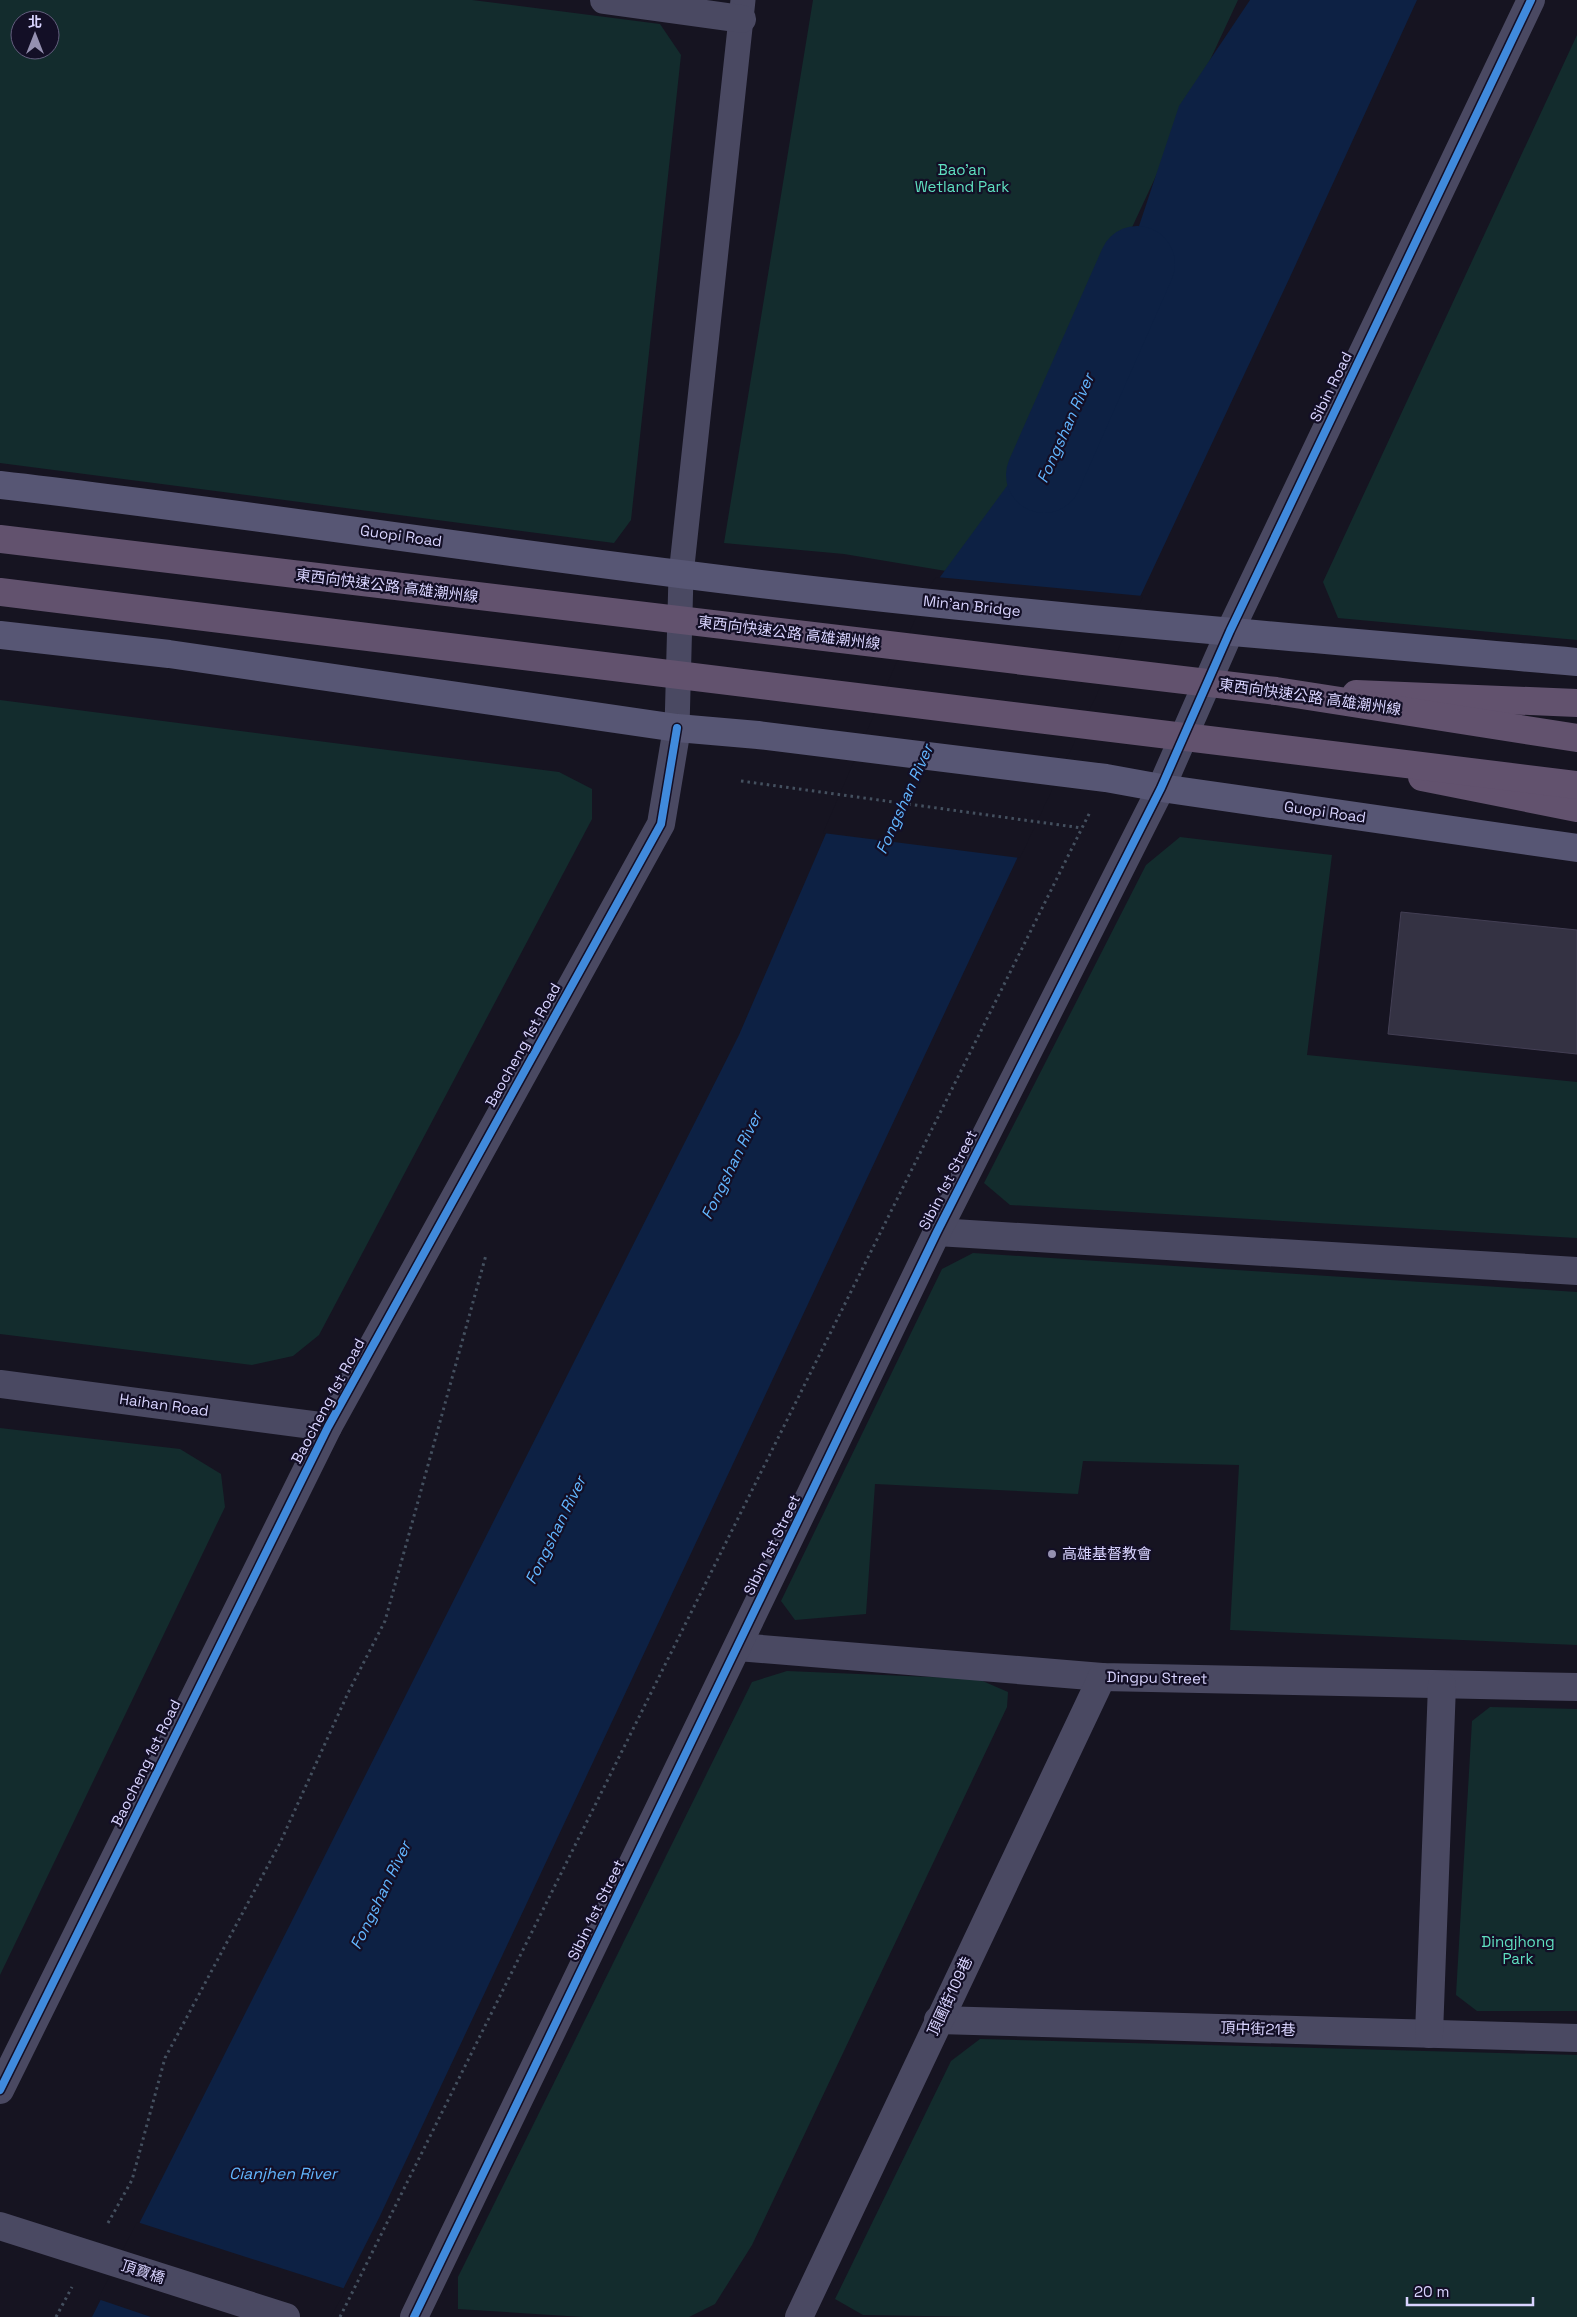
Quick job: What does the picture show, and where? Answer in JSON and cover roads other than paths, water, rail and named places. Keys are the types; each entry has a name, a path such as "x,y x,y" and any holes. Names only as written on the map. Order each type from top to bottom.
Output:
{"highway":[{"name":"東西向快速公路 高雄潮州線","path":"0,539 1276,691 1577,738"},
{"path":"0,592 1577,784"},
{"path":"1276,691 1577,703"},
{"path":"1262,745 1577,808"}],"main road":[{"name":"Guopi Road","path":"0,486 191,507 681,575 802,588"},
{"name":"Min'an Bridge","path":"802,588 1142,625 1230,631"},
{"path":"1230,631 1577,662"},
{"path":"0,635 169,654 678,728"},
{"name":"Guopi Road","path":"678,728 758,735 1106,778 1161,788 1577,848"}],"street":[{"path":"604,0 742,10"},
{"name":"Sibin Road","path":"1161,788 1230,631 1531,0"},
{"name":"Baocheng 1st Road","path":"0,2090 328,1427 661,824 678,728"},
{"name":"Sibin 1st Street","path":"414,2317 937,1232 1161,788"},
{"path":"937,1232 1577,1271"},
{"name":"Haihan Road","path":"0,1384 328,1427"},
{"name":"Dingpu Street","path":"738,1647 1102,1677 1577,1688"},
{"name":"頂圃街109巷","path":"799,2317 1102,1677"},
{"path":"1429,2034 1442,1684"},
{"name":"頂中街21巷","path":"938,2020 1577,2038"},
{"name":"頂寶橋","path":"0,2226 286,2317"}],"lane":[{"path":"678,728 681,575 742,10"}],"water":[{"name":"Cianjhen River","path":"1250,0 1417,0 1290,277 379,2218 329,2317 92,2317 739,1035 932,588 1090,373 1179,106"}],"waterway":[{"name":"Fongshan River","path":"1044,475 1137,264"}],"place":[{"name":"高雄基督教會","path":"1052,1554"}],"park label":[{"name":"Bao'an Wetland Park","path":"962,178"},
{"name":"Dingjhong Park","path":"1518,1950"}]}
